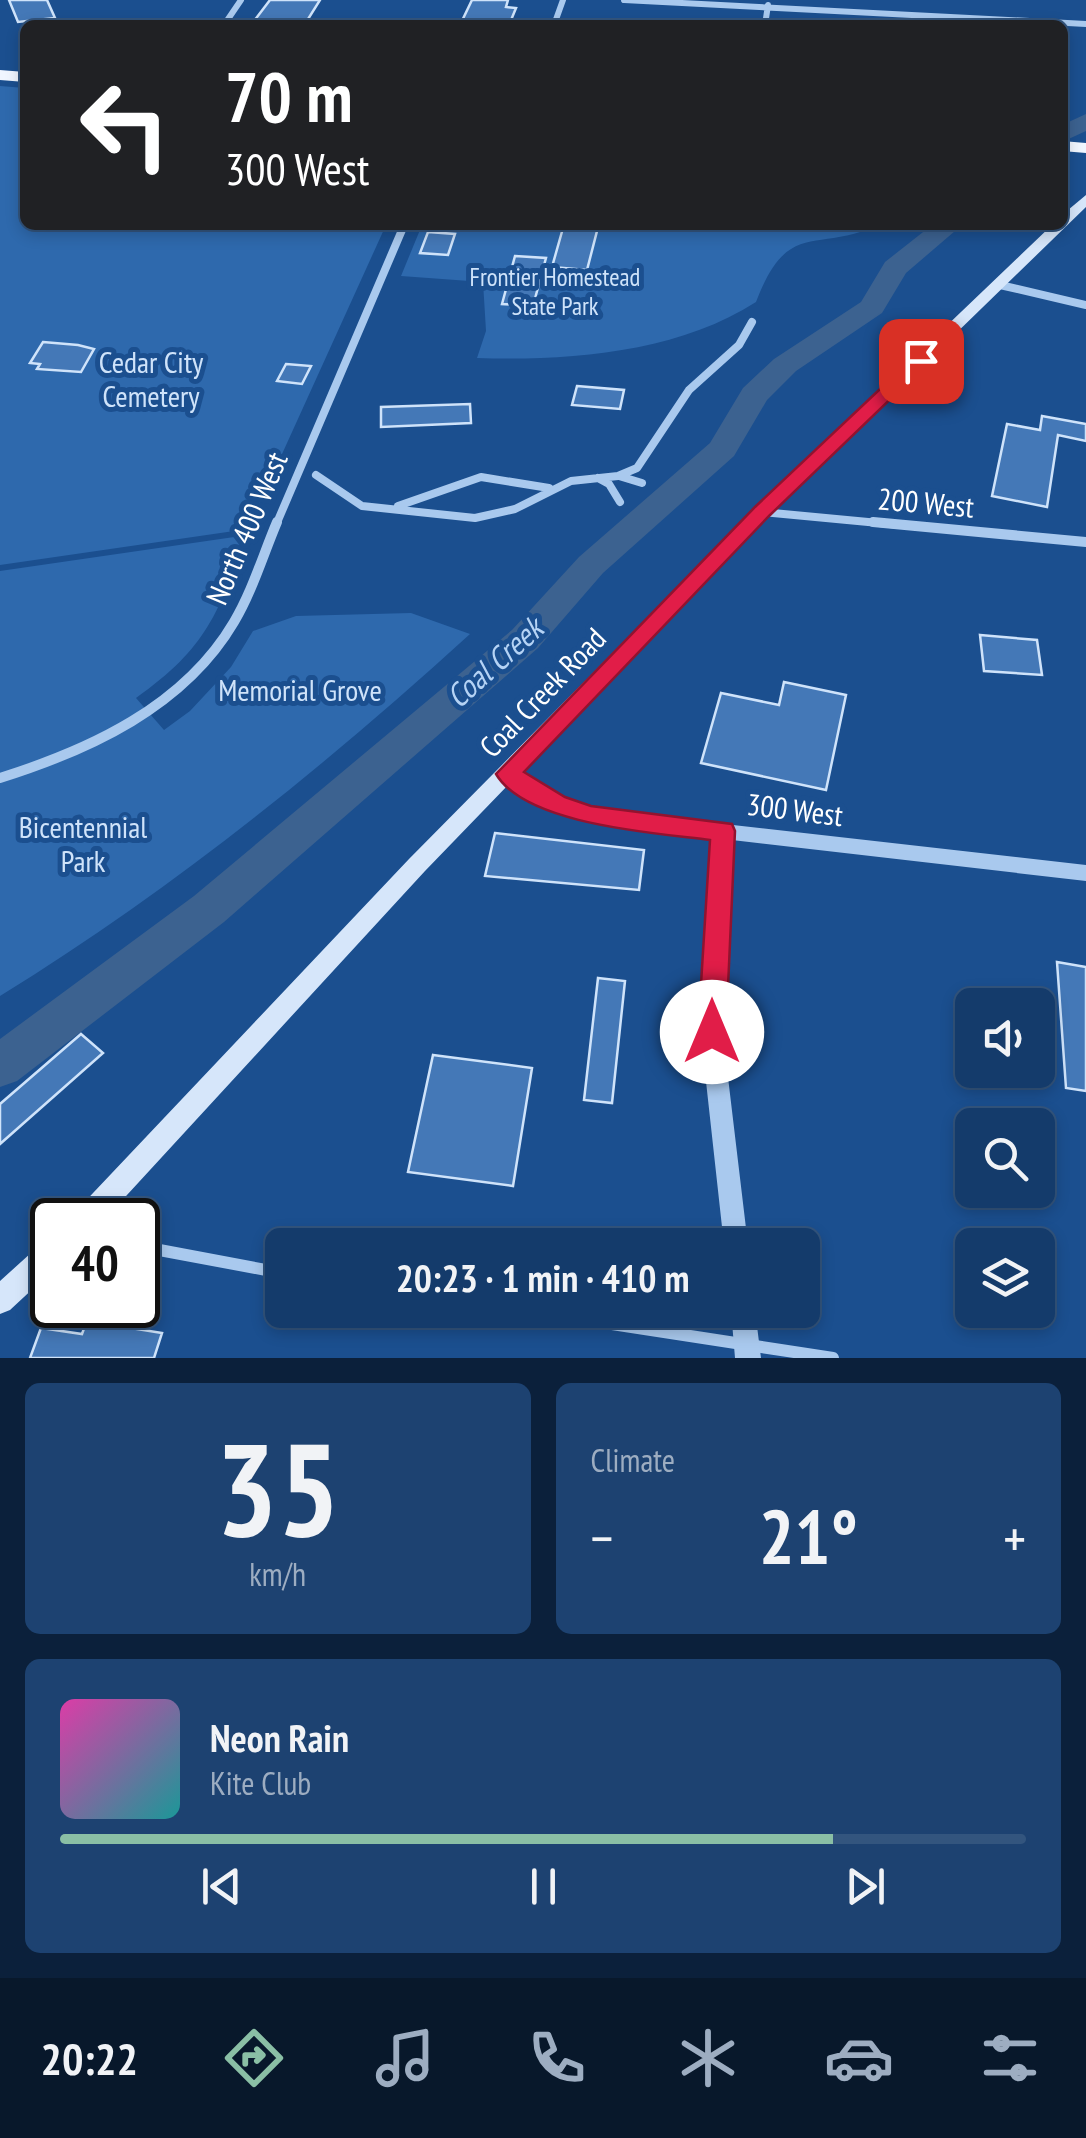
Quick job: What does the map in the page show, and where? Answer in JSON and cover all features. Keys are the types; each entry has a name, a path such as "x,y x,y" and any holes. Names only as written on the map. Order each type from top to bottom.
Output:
{"main road":[{"name":"Coal Creek Road","path":"1068,217 1086,199"},
{"name":"Coal Creek Road","path":"110,1198 403,880 762,512 1055,230"},
{"path":"0,1300 30,1273"}],"street":[{"path":"624,0 1018,20"},
{"path":"883,0 883,12"},
{"path":"766,20 768,5"},
{"name":"North 400 West","path":"0,778 100,740 150,712 184,684 234,623 402,230"},
{"path":"1000,286 1086,305"},
{"path":"618,476 637,468 690,390 740,345 752,322"},
{"path":"316,475 362,506 475,518 515,509 554,488 597,477 618,476 642,483"},
{"path":"392,508 481,477 554,488"},
{"path":"597,477 609,484 620,502"},
{"name":"200 West","path":"762,512 1086,542"},
{"name":"300 West","path":"508,774 556,804 590,816 1086,873"},
{"path":"723,831 712,1026 734,1228"},
{"path":"160,1250 265,1270"},
{"path":"618,1328 748,1352 834,1358"}],"green space":[{"name":"Cedar City Cemetery","path":"0,86 20,88 20,230 384,230 248,529 0,565"},
{"name":"Frontier Homestead State Park","path":"420,230 864,230 792,248 768,276 756,302 725,319 657,343 584,355 477,358 486,331 483,282 401,276"},
{"name":"Bicentennial Park","path":"248,535 218,608 195,645 136,698 164,730 190,711 231,667 253,631 296,616 411,613 470,634 243,826 124,914 0,996 0,571"}],"building":[{"path":"9,0 47,0 55,18 20,20"},
{"path":"270,0 320,0 308,20 255,20"},
{"path":"472,0 508,0 506,7 516,8 511,20 462,20"},
{"path":"562,230 597,231 587,270 552,267"},
{"path":"428,232 455,234 448,255 420,253"},
{"path":"515,256 546,258 533,306 502,304"},
{"path":"43,342 94,349 81,372 37,369 40,364 30,363"},
{"path":"286,364 311,366 302,384 277,381"},
{"path":"577,386 624,390 620,409 572,405"},
{"path":"470,404 471,423 381,427 381,407"},
{"path":"1042,416 1086,424 1086,441 1058,435 1047,507 992,496 1007,424 1040,430"},
{"path":"980,635 1037,640 1042,675 984,671"},
{"path":"784,682 846,695 826,790 701,763 721,693 779,705"},
{"path":"495,833 644,850 639,890 485,876"},
{"path":"1057,962 1086,967 1086,1091 1066,1088"},
{"path":"598,978 625,981 612,1103 584,1100"},
{"path":"81,1034 103,1053 0,1144 0,1104"},
{"path":"433,1055 532,1068 513,1186 408,1172"},
{"path":"41,1328 82,1334 84,1328 162,1333 154,1358 30,1358"}],"waterway":[{"name":"Coal Creek","path":"1068,132 1086,121"},
{"name":"Coal Creek","path":"0,1066 209,909 525,639 591,565 723,449 754,395 785,365 872,307 895,268 943,230"}],"route":[{"path":"712,1032 723,831 590,816 556,804 508,774 762,512 921,361"}],"park label":[{"name":"Memorial Grove","path":"300,689"}]}
